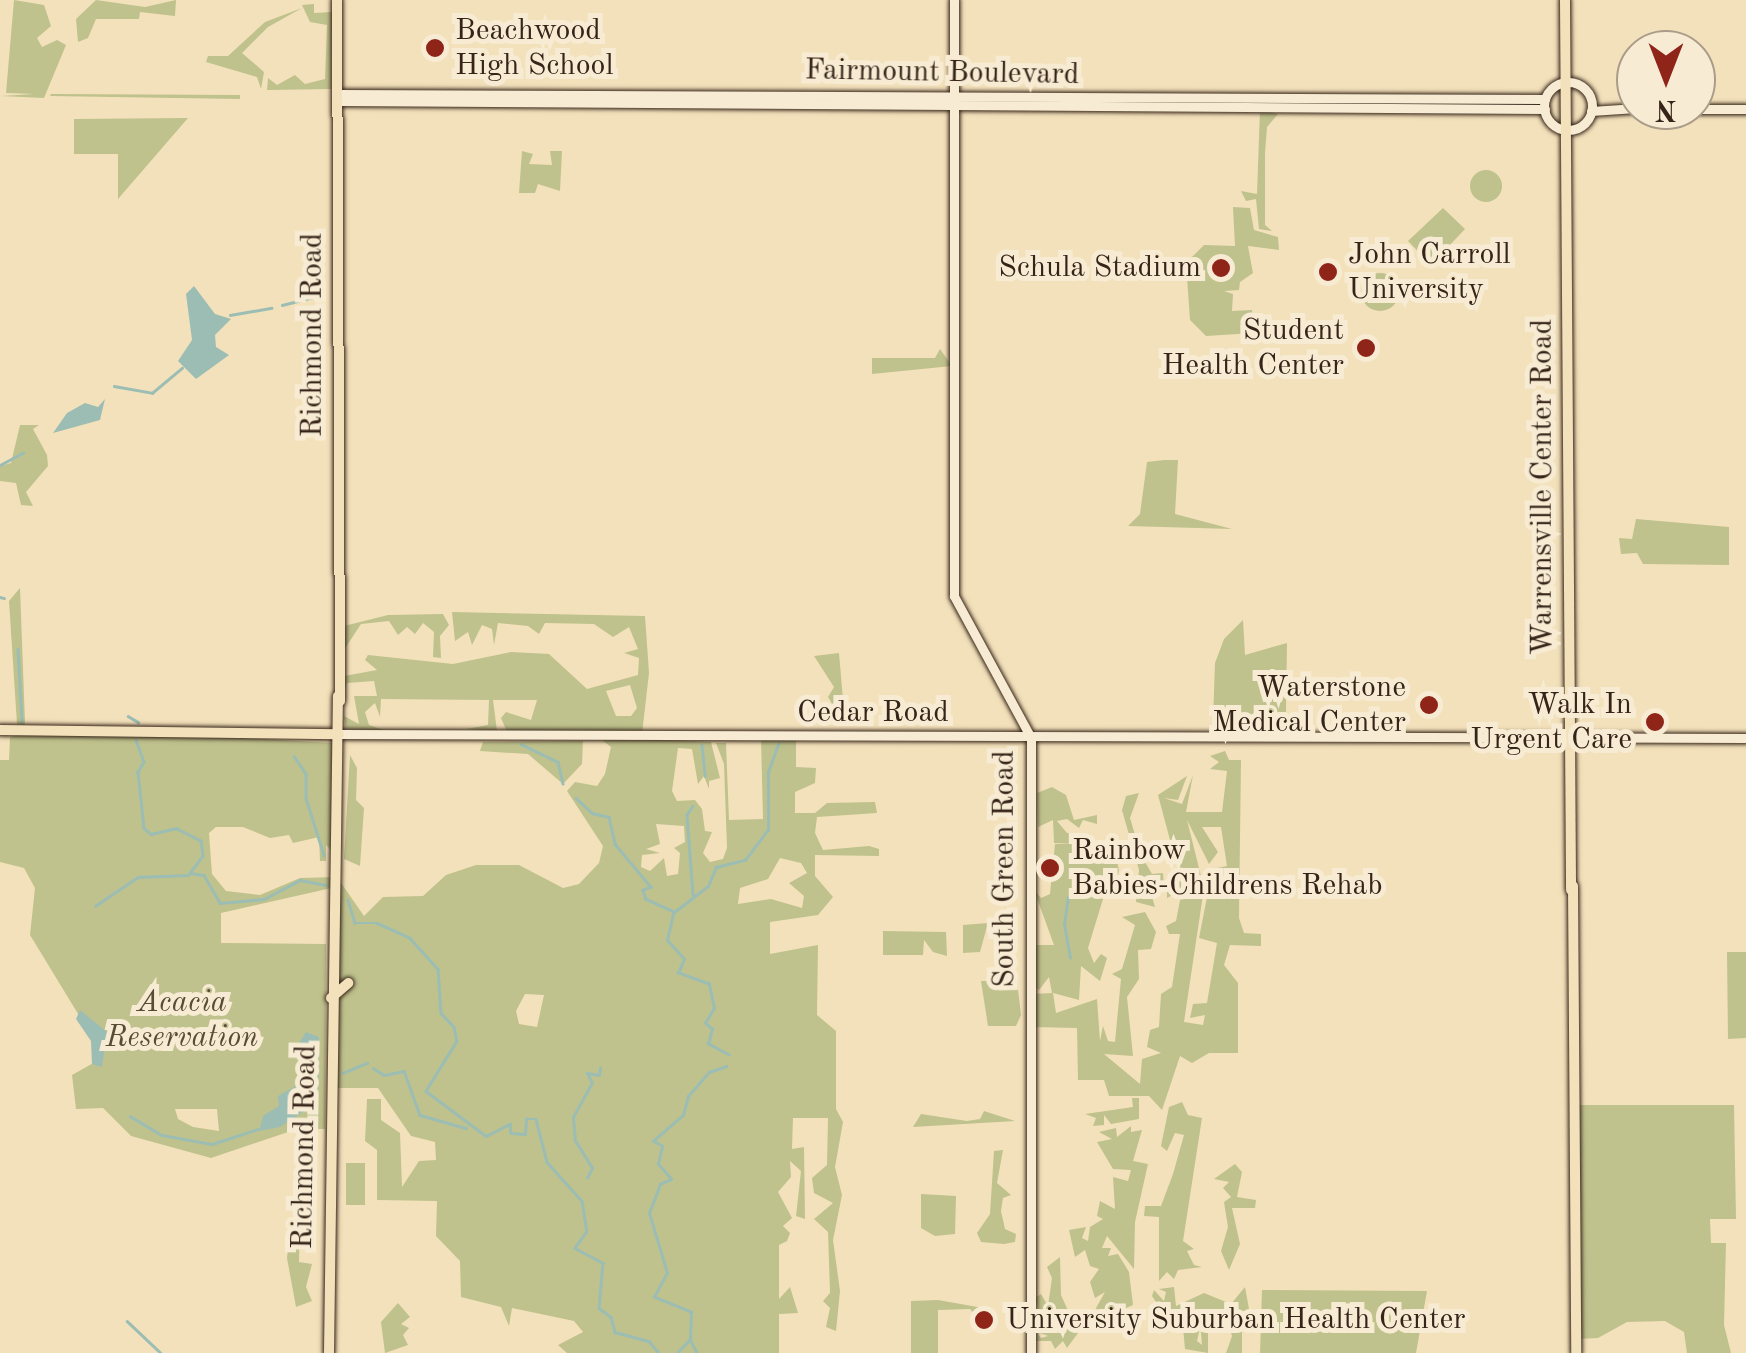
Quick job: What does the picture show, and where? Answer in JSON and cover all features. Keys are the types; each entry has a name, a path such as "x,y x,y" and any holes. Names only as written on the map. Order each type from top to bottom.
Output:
{"main road":[{"name":"Richmond Road","path":"329,1353 331,966 340,701 337,0"},
{"name":"South Green Road","path":"954,0 954,596 1031,738 1031,1353"},
{"name":"Warrensville Center Road","path":"1568,0 1568,738 1574,1353"},
{"path":"1591,107 1584,89 1568,82 1545,104 1552,124 1568,129 1591,107 1616,106"},
{"name":"Fairmount Boulevard","path":"415,98 446,94 1163,104 1545,104"},
{"path":"338,98 415,98"},
{"name":"Fairmount Boulevard","path":"415,98 954,101"},
{"path":"1716,106 1746,106"},
{"path":"253,722 264,734"},
{"name":"Cedar Road","path":"0,730 1031,738 1746,738"},
{"path":"331,966 349,980 331,998"}],"green space":[{"path":"14,0 44,5 51,26 37,38 42,47 57,40 66,45 44,98 1,96 34,94 6,93"},
{"path":"96,0 145,7 176,0 175,16 140,12 139,19 96,19 88,38 78,42 76,19"},
{"path":"314,4 314,13 332,12 331,89 267,90 268,78 277,85 295,75 305,84 325,79 327,25 310,22 302,5"},
{"path":"302,8 268,27 242,53 264,72 261,89 257,77 206,62 208,56 228,56 265,22"},
{"path":"51,94 240,95 240,99 50,96"},
{"path":"1260,110 1278,114 1267,127 1265,153 1265,225 1272,231 1259,229 1256,199 1246,201 1241,191 1257,194"},
{"path":"188,118 118,199 118,154 74,154 74,119"},
{"path":"522,151 533,154 529,164 552,165 550,151 562,151 560,191 538,184 535,193 519,193"},
{"path":"1486,170 1497,175 1502,186 1497,197 1486,202 1475,197 1470,186 1475,175"},
{"path":"1233,207 1250,208 1254,230 1278,237 1279,250 1248,246 1253,273 1240,282 1239,290 1224,291 1233,294 1232,311 1252,310 1253,333 1206,336 1190,320 1186,263 1204,245 1235,246"},
{"path":"1443,208 1465,229 1431,265 1408,241"},
{"path":"1380,273 1393,279 1399,292 1393,305 1380,311 1367,305 1361,292 1367,279"},
{"path":"940,349 952,366 872,374 872,358 935,358"},
{"path":"20,425 39,425 33,429 47,455 48,466 26,492 33,506 21,505 16,483 0,481 0,466 11,463"},
{"path":"1178,460 1175,514 1232,529 1128,526 1140,514 1147,462"},
{"path":"1636,519 1729,527 1729,565 1643,564 1637,553 1621,554 1619,538 1632,539"},
{"path":"20,588 24,725 17,724 9,601"},
{"path":"452,612 645,616 649,673 642,734 507,732 501,718 506,712 531,720 537,700 493,700 497,731 466,729 488,725 489,700 381,699 380,717 375,703 365,712 369,725 383,730 346,729 344,716 359,724 354,696 377,696 374,681 347,683 344,692 344,676 377,670 365,660 368,655 453,664 511,652 549,654 587,689 638,675 639,658 624,653 638,649 629,627 613,637 594,624 545,623 539,634 528,626 498,623 494,645 492,629 482,625 472,645 468,632 455,641","holes":["630,685 637,708 631,716 616,716 606,691"]},
{"path":"443,614 449,625 440,636 441,658 433,657 434,632 423,623 415,634 407,627 398,635 389,621 361,624 344,650 344,626 388,615"},
{"path":"1243,620 1245,655 1287,643 1286,712 1265,712 1264,736 1257,718 1213,720 1215,663 1224,639"},
{"path":"839,653 844,711 838,714 828,697 834,687 814,656"},
{"name":"Acacia Reservation","path":"155,733 332,743 337,856 326,845 326,861 320,861 319,837 293,843 289,835 270,838 243,827 216,827 209,833 212,874 226,891 260,895 300,878 337,877 364,916 383,897 423,896 446,875 476,865 519,865 563,888 579,884 599,863 603,846 567,791 575,782 597,786 605,774 611,747 598,737 711,742 720,778 709,781 709,789 704,776 698,784 692,749 678,748 672,791 677,801 695,800 702,809 705,831 712,832 703,853 710,862 723,859 727,848 724,764 716,743 726,743 729,820 763,819 761,738 796,738 796,767 816,768 815,783 795,792 795,813 815,813 827,803 875,802 877,813 817,817 815,833 823,850 869,846 879,849 879,856 815,855 815,876 833,897 818,915 770,922 770,954 818,945 817,1015 836,1031 836,1109 843,1122 835,1167 842,1195 833,1240 840,1291 836,1331 826,1327 830,1308 823,1301 830,1293 828,1232 814,1219 833,1203 814,1193 812,1178 827,1165 828,1118 793,1118 792,1149 804,1147 805,1219 796,1216 801,1171 790,1161 791,1177 778,1192 792,1218 783,1226 790,1233 787,1241 779,1245 779,1299 790,1287 798,1313 779,1314 779,1353 567,1353 558,1345 583,1332 574,1321 512,1308 509,1326 501,1307 461,1297 460,1261 436,1236 437,1201 377,1200 377,1150 365,1141 367,1099 381,1099 381,1120 400,1133 402,1187 419,1161 436,1160 435,1142 411,1136 378,1088 330,1088 336,887 221,913 221,943 326,944 325,1129 297,1129 211,1158 131,1136 103,1108 76,1109 72,1075 97,1061 97,1045 30,935 35,888 24,868 0,862 0,760 9,760 10,737","holes":["656,824 684,826 685,842 674,848 680,853 678,874 667,876 664,858 650,871 641,867 642,855 660,853 646,849 660,844","780,858 801,863 807,873 789,883 804,896 802,908 771,899 738,904 740,888 768,879","525,994 544,995 537,1027 519,1024 516,1011","175,1109 217,1109 219,1131 193,1127 178,1119"]},
{"path":"583,741 582,764 563,784 528,754 480,751 483,742"},
{"path":"1225,751 1229,760 1241,760 1239,918 1244,933 1261,934 1261,946 1230,945 1224,965 1238,983 1238,1053 1209,1053 1192,1063 1180,1056 1162,1110 1149,1096 1109,1096 1104,1080 1078,1080 1077,1028 1031,1027 1031,994 1052,993 1049,977 1039,990 1034,986 1036,945 1054,945 1034,890 1041,898 1050,894 1055,844 1075,844 1054,843 1053,820 1038,827 1037,793 1052,787 1066,795 1074,820 1097,815 1097,824 1083,820 1079,828 1067,819 1057,821 1067,833 1090,834 1095,845 1114,849 1119,870 1114,894 1113,872 1103,868 1103,899 1088,948 1094,963 1101,954 1107,958 1100,981 1081,966 1079,1000 1053,993 1056,1013 1097,999 1100,1041 1103,1026 1108,1041 1115,1042 1121,979 1112,974 1122,969 1135,925 1122,917 1145,912 1156,932 1151,949 1138,950 1139,979 1127,997 1133,1056 1104,1054 1140,1084 1142,1059 1161,1053 1147,1047 1150,1030 1159,1027 1161,994 1172,987 1180,934 1169,934 1166,926 1176,921 1182,890 1167,898 1167,882 1181,881 1158,795 1187,776 1178,800 1164,798 1182,804 1193,775 1186,812 1222,812 1227,771 1210,769 1219,762 1210,756","holes":["1187,820 1209,864 1218,852 1202,827 1221,827 1227,866 1217,868 1209,882 1228,884 1228,891 1208,892 1199,938 1217,943 1207,1003 1193,1004 1190,1018 1205,1015 1203,1025 1184,1022 1204,888"]},
{"path":"350,755 357,768 356,800 364,808 360,866 344,859"},
{"path":"1139,793 1130,818 1141,855 1152,874 1163,873 1164,889 1152,897 1155,907 1136,902 1139,870 1122,810 1126,796"},
{"path":"988,923 980,952 963,953 963,925"},
{"path":"883,931 946,932 947,956 933,952 924,940 923,955 883,955"},
{"path":"1727,952 1746,952 1746,1038 1728,1039"},
{"path":"981,981 1017,981 1021,1015 1016,1026 988,1026"},
{"path":"1132,1098 1139,1098 1139,1119 1111,1124 1104,1115 1104,1125 1093,1126 1096,1118 1085,1114 1133,1107"},
{"path":"1182,1102 1188,1115 1202,1118 1183,1241 1194,1249 1187,1251 1194,1265 1202,1267 1178,1270 1174,1279 1167,1272 1159,1281 1159,1217 1144,1216 1145,1206 1161,1206 1173,1174 1184,1135 1175,1133 1167,1151 1161,1146 1169,1107"},
{"path":"1575,1105 1734,1105 1736,1219 1710,1219 1711,1243 1726,1243 1724,1325 1731,1353 1687,1353 1684,1332 1665,1321 1627,1322 1598,1338 1576,1339"},
{"path":"984,1111 1015,1121 913,1127 921,1114 967,1121 980,1119"},
{"path":"1131,1126 1131,1132 1142,1130 1133,1161 1148,1164 1135,1222 1134,1269 1107,1236 1102,1248 1111,1248 1108,1256 1118,1254 1129,1272 1133,1305 1101,1319 1096,1308 1105,1292 1095,1298 1090,1282 1099,1269 1090,1266 1085,1250 1075,1257 1069,1230 1086,1227 1082,1238 1088,1241 1090,1227 1103,1219 1097,1216 1100,1201 1115,1209 1113,1177 1128,1181 1131,1170 1113,1169 1097,1142 1112,1139 1099,1132 1116,1128 1117,1137"},
{"path":"1003,1150 997,1183 1011,1195 1003,1198 1001,1211 1005,1229 1016,1234 1015,1242 981,1242 977,1233 990,1214 994,1151"},
{"path":"346,1163 365,1163 365,1205 346,1205"},
{"path":"1235,1164 1242,1172 1237,1197 1256,1200 1255,1208 1232,1208 1240,1244 1229,1270 1221,1251 1228,1227 1224,1202 1231,1197 1223,1188 1229,1182 1214,1179"},
{"path":"921,1194 956,1196 955,1234 935,1236 921,1228"},
{"path":"300,1221 299,1262 312,1264 306,1287 312,1301 296,1307 287,1258 290,1232"},
{"path":"1060,1257 1061,1295 1078,1333 1067,1348 1063,1341 1055,1349 1051,1341 1036,1341 1037,1333 1041,1338 1048,1336 1040,1333 1045,1331 1035,1298 1041,1294 1048,1306 1052,1278 1047,1267"},
{"path":"1174,1287 1176,1306 1204,1293 1231,1304 1245,1287 1249,1309 1242,1312 1242,1353 1226,1353 1232,1336 1225,1313 1203,1314 1197,1341 1202,1345 1201,1332 1208,1331 1208,1353 1185,1349 1182,1317 1170,1323 1152,1296 1154,1290 1164,1301 1166,1292 1159,1289"},
{"path":"1262,1290 1427,1291 1416,1353 1260,1353"},
{"path":"938,1300 983,1308 979,1319 970,1309 938,1310 938,1353 911,1353 911,1301"},
{"path":"398,1303 410,1317 401,1324 409,1328 403,1335 408,1345 385,1353 381,1322"}],"water":[{"path":"194,286 215,314 231,319 215,335 216,347 229,355 196,379 178,361 192,340 186,294"},
{"path":"105,399 100,420 53,433 67,413 85,403 98,407"},
{"path":"80,1010 107,1032 102,1067 92,1064 91,1041 76,1019"},
{"path":"306,1032 319,1037 318,1102 280,1127 259,1131 263,1116 279,1106 278,1096 308,1079 296,1048"}],"waterway":[{"path":"282,305 317,296"},
{"path":"230,315 271,308"},
{"path":"114,386 152,393 182,368"},
{"path":"0,465 23,453"},
{"path":"0,597 4,598"},
{"path":"18,649 22,721"},
{"path":"128,716 138,722"},
{"path":"136,740 144,762 138,772 144,828 151,834 176,828 201,841 203,856 190,873 204,875 220,903 264,899 300,880 326,885"},
{"path":"521,744 558,762 563,783"},
{"path":"729,1055 708,1044 712,1029 705,1023 714,1008 709,984 678,973 684,959 667,940 673,913 708,886 716,867 745,860 768,830 768,772 778,744"},
{"path":"702,745 705,776"},
{"path":"294,756 306,774 306,798 324,855"},
{"path":"576,798 592,813 609,817 615,844 651,887 643,890 646,899 673,911"},
{"path":"693,806 687,815 693,895"},
{"path":"1070,958 1064,925 1068,898 1084,871"},
{"path":"95,906 138,877 188,875"},
{"path":"348,900 355,923 377,923 410,938 438,969 441,1013 454,1027 457,1041 426,1091 486,1136 510,1124 511,1133 525,1134 526,1119 536,1119 547,1162 582,1201 587,1231 575,1248 603,1263 599,1308 611,1317 615,1332 649,1341 659,1353"},
{"path":"343,1073 367,1063"},
{"path":"690,1339 691,1312 654,1297 667,1273 649,1213 660,1184 671,1179 658,1164 662,1146 653,1141 683,1115 688,1096 709,1072 726,1066"},
{"path":"373,1068 384,1075 404,1071 420,1115 466,1128"},
{"path":"587,1178 592,1168 575,1141 573,1117 592,1083 587,1073 599,1075 600,1068"},
{"path":"130,1116 162,1135 212,1144 258,1129"},
{"path":"127,1321 161,1353"},
{"path":"677,1353 690,1339 697,1353"}],"place":[{"name":"Beachwood High School","path":"435,48"},
{"name":"Schula Stadium","path":"1221,268"},
{"name":"John Carroll University","path":"1328,272"},
{"name":"Student Health Center","path":"1366,348"},
{"name":"Waterstone Medical Center","path":"1429,705"},
{"name":"Walk In Urgent Care","path":"1655,722"},
{"name":"Rainbow Babies-Childrens Rehab","path":"1050,868"},
{"name":"University Suburban Health Center","path":"984,1320"}]}
